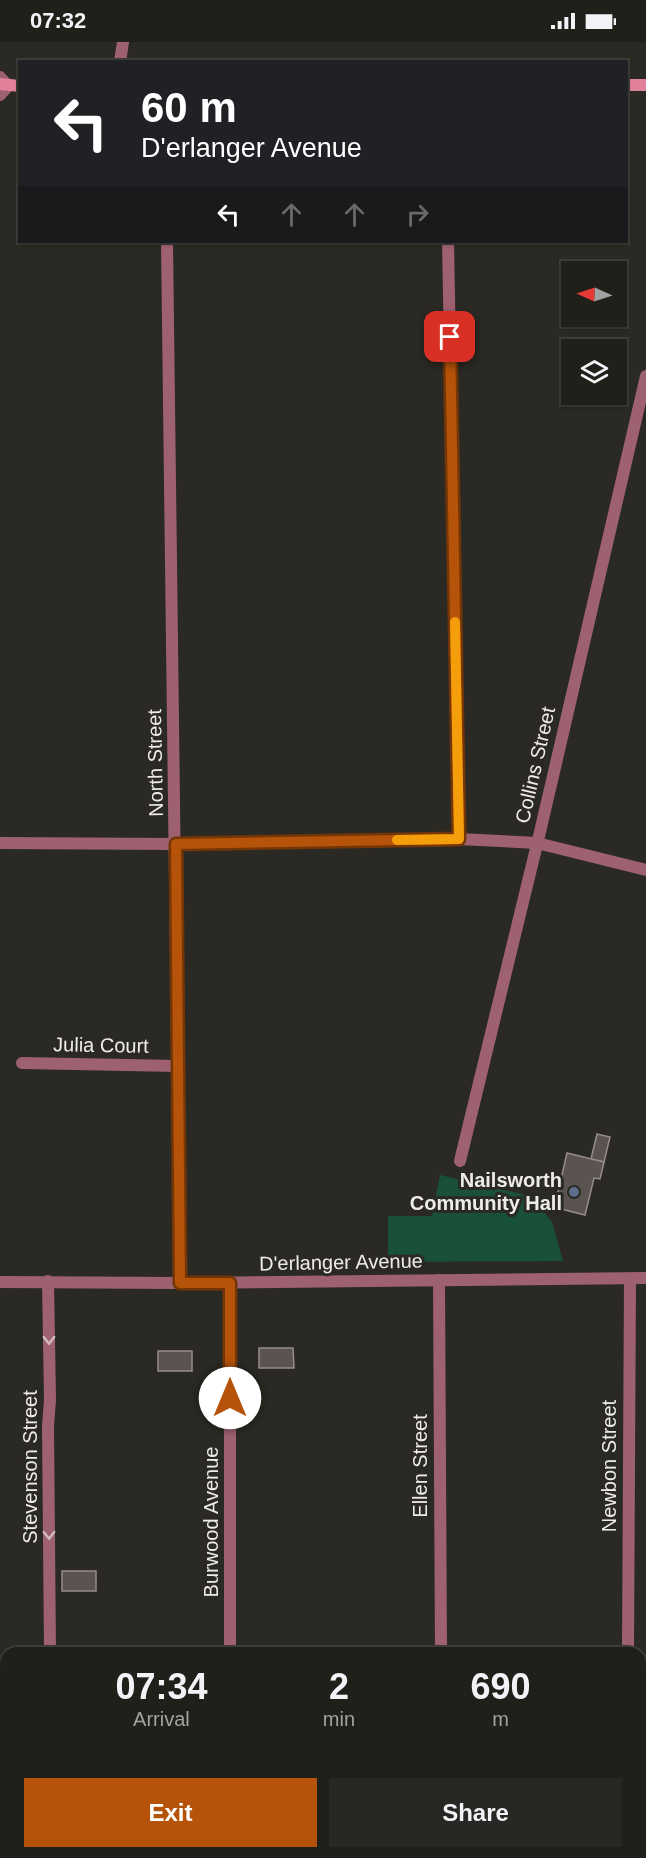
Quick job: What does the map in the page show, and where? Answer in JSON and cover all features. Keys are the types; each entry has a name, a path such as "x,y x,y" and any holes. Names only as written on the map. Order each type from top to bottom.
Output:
{"street":[{"path":"120,60 123,42"},
{"path":"628,85 646,85"},
{"name":"North Street","path":"167,243 180,1283"},
{"path":"448,243 459,839"},
{"name":"Collins Street","path":"460,1161 646,376"},
{"path":"0,843 176,844 459,839 537,843 646,870"},
{"name":"Julia Court","path":"22,1063 178,1066"},
{"name":"D'erlanger Avenue","path":"0,1282 230,1283 646,1278"},
{"name":"Newbon Street","path":"628,1647 630,1279"},
{"name":"Ellen Street","path":"439,1280 441,1647"},
{"name":"Stevenson Street","path":"48,1281 50,1647"},
{"name":"Burwood Avenue","path":"230,1283 230,1647"}],"green space":[{"path":"440,1175 522,1194 538,1204 552,1222 563,1261 388,1262 388,1216 432,1216"}],"building":[{"path":"597,1134 610,1137 604,1162 591,1159"},
{"name":"Nailsworth Community Hall","path":"567,1153 604,1162 600,1179 594,1178 585,1215 561,1209 562,1206 555,1205"},
{"path":"259,1348 293,1348 294,1368 259,1368"},
{"path":"158,1351 192,1351 192,1371 158,1371"},
{"path":"62,1571 96,1571 96,1591 62,1591"}],"slow traffic":[{"path":"397,840 459,839 455,622"}],"place":[{"name":"Nailsworth Community Hall","path":"574,1192"}],"route":[{"path":"230,1398 230,1283 180,1283 176,844 459,839 450,337"}]}
